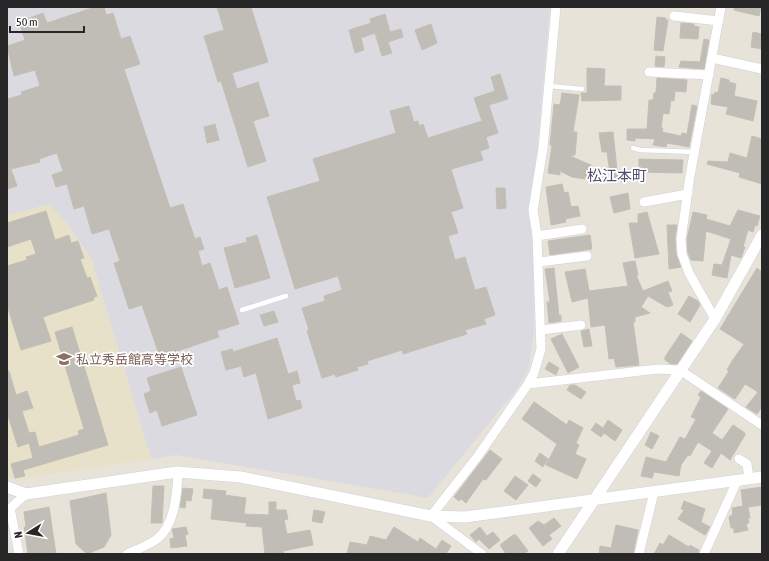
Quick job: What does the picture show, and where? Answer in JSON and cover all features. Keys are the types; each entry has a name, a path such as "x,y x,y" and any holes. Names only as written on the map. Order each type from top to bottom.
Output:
{"street":[{"path":"431,516 478,456 528,384 534,373 541,349 542,330 539,262 533,210 543,148 556,7"},
{"path":"715,319 689,274 682,254 681,239 721,7"},
{"path":"674,16 719,21"},
{"path":"712,58 762,69"},
{"path":"649,72 709,75"},
{"path":"644,202 688,194"},
{"path":"537,236 582,229"},
{"path":"558,554 715,319 762,235"},
{"path":"539,262 586,256"},
{"path":"542,330 581,325"},
{"path":"528,384 658,369 680,370 762,425"},
{"path":"739,459 747,464 749,479"},
{"path":"131,553 158,538 167,527 172,513 177,488 178,472"},
{"path":"7,487 26,494 178,472 241,477 431,516 465,517 594,501 762,477"},
{"path":"704,554 737,481"},
{"path":"639,554 654,492"},
{"path":"19,554 9,510 26,494"},
{"path":"431,516 482,554"}],"lane":[{"path":"549,86 582,89"},
{"path":"633,148 640,150 695,152"},
{"path":"242,310 286,296"}],"shaded area":[{"path":"7,7 550,7 537,153 528,212 533,239 534,330 529,367 517,389 428,498 176,455 151,459 91,258 49,204 7,216"},
{"name":"私立秀岳館高等学校","path":"49,204 66,222 91,258 151,459 15,480 7,478 7,216"}],"building":[{"path":"95,7 104,7 106,15 113,13 121,39 130,36 140,64 124,69 170,208 183,204 195,239 200,237 204,249 198,251 202,266 210,263 219,290 227,287 239,324 217,331 219,337 160,357 142,305 129,309 114,263 120,261 109,229 92,234 84,206 74,209 67,184 56,187 52,175 63,171 57,153 39,159 40,162 11,169 17,186 7,189 7,99 22,95 21,92 40,86 35,70 14,76 7,46 25,40 19,22 43,13 47,23"},
{"path":"217,7 251,7 268,62 232,73 237,89 258,82 269,116 253,121 266,161 248,167 221,81 218,82 204,36 224,30"},
{"path":"734,7 761,7 759,16 734,10"},
{"path":"385,14 390,32 401,29 403,37 388,42 392,53 382,56 375,33 361,38 364,50 355,53 349,30 371,23 370,19"},
{"path":"657,17 666,18 666,20 668,20 663,51 654,50"},
{"path":"681,23 694,24 694,26 699,27 698,39 680,38"},
{"path":"431,24 437,43 422,50 415,30"},
{"path":"753,32 762,34 762,49 751,47"},
{"path":"704,39 709,40 704,69 679,67 681,61 700,62"},
{"path":"656,56 665,57 664,67 655,66"},
{"path":"587,68 605,69 604,86 621,86 621,100 582,101 581,93 587,93"},
{"path":"500,74 508,99 489,105 498,133 486,137 489,148 480,151 483,160 451,169 463,208 451,212 458,233 448,236 455,260 465,257 475,290 486,287 495,315 484,319 486,324 465,330 467,334 403,354 402,350 367,361 368,364 357,367 358,370 336,377 335,374 322,378 307,331 309,330 302,308 325,301 324,296 342,290 338,276 295,289 267,197 320,181 313,159 396,133 390,111 409,106 414,122 418,121 419,126 423,124 428,138 482,121 474,98 495,91 491,77"},
{"path":"657,78 687,80 686,92 675,91 674,101 671,100 669,114 663,113 661,128 663,128 662,132 681,136 682,133 687,134 692,105 697,106 689,147 667,143 666,147 653,145 655,139 635,138 635,141 627,140 627,129 647,129 649,100 653,100 654,93 656,93"},
{"path":"721,78 736,84 734,96 757,101 753,121 726,114 728,107 711,104 712,94 714,95 715,92 718,93"},
{"path":"562,93 579,95 573,132 577,132 575,155 570,156 591,165 585,179 572,177 560,171 560,175 548,173 552,145 550,145 554,104 560,105"},
{"path":"215,124 219,140 207,143 204,127"},
{"path":"613,132 618,179 611,180 607,152 602,152 599,133"},
{"path":"752,136 762,139 762,184 739,177 740,173 707,164 708,161 728,162 730,153 747,158"},
{"path":"639,159 683,160 682,173 639,172"},
{"path":"562,184 564,193 568,192 571,207 578,206 580,216 565,219 566,222 551,225 546,187"},
{"path":"496,188 505,188 506,208 497,209"},
{"path":"628,193 630,209 614,213 610,197"},
{"path":"738,210 760,216 757,226 755,225 753,232 748,230 743,247 745,247 741,258 731,255 727,278 712,275 714,264 722,265 731,239 706,231 703,261 691,260 688,253 687,239 693,212 707,215 706,219 730,226"},
{"path":"46,211 55,240 69,235 71,243 78,241 84,258 80,259 87,278 90,277 97,296 93,298 94,300 43,317 51,341 21,350 7,305 7,266 27,260 26,257 36,254 31,239 7,247 7,223"},
{"path":"647,212 659,254 635,258 629,223 638,223 638,214"},
{"path":"667,225 677,225 675,239 676,254 681,267 669,269"},
{"path":"257,235 270,278 235,288 224,248 247,242 246,238"},
{"path":"590,235 592,249 550,255 548,241"},
{"path":"635,261 638,275 636,275 643,291 668,281 672,291 668,292 673,305 667,307 648,296 641,307 650,313 635,317 635,322 633,322 639,365 616,367 614,358 609,359 605,325 591,327 588,298 572,302 565,272 585,269 589,291 628,286 623,263"},
{"path":"554,268 559,316 561,315 561,321 549,323 547,302 550,302 545,269"},
{"path":"757,268 762,272 762,407 757,414 746,407 758,392 745,384 735,399 718,388 729,371 727,370 732,361 744,344 720,329"},
{"path":"689,296 698,301 700,305 690,322 678,314"},
{"path":"274,311 278,322 264,326 260,315"},
{"path":"72,327 108,445 23,470 25,476 15,478 11,464 33,458 29,443 18,447 7,413 7,371 9,371 16,395 27,391 33,408 22,411 29,433 35,432 39,447 79,435 78,431 84,429 55,332"},
{"path":"589,329 592,346 584,347 581,331"},
{"path":"681,333 692,341 677,364 671,364 665,360 665,357"},
{"path":"562,334 579,367 568,373 551,339"},
{"path":"277,338 288,374 297,371 300,383 292,385 296,401 300,400 302,408 268,419 256,373 244,377 241,366 226,370 221,352 232,349 233,352"},
{"path":"549,362 559,368 556,375 545,369"},
{"path":"181,367 197,415 162,426 157,410 150,413 144,394 151,391 147,378"},
{"path":"570,385 575,385 586,392 581,399 567,390"},
{"path":"701,391 728,409 712,433 722,440 733,425 745,433 730,460 721,453 712,468 704,463 712,451 698,442 690,456 688,455 681,465 679,476 654,472 652,478 641,476 646,457 666,462 680,437 685,439 696,419 691,417 701,397 698,395"},
{"path":"534,402 567,425 569,420 583,428 576,443 579,445 575,454 586,459 577,479 546,465 557,444 522,419"},
{"path":"608,420 622,430 615,441 604,433 601,437 591,430 596,423 603,428"},
{"path":"651,432 659,436 652,449 645,445"},
{"path":"490,450 502,459 486,480 483,479 466,503 461,499 459,501 454,497"},
{"path":"540,453 548,459 543,467 535,461"},
{"path":"533,474 541,480 536,487 528,481"},
{"path":"515,476 528,485 516,500 504,491"},
{"path":"153,486 164,486 162,523 151,523"},
{"path":"762,487 762,505 748,507 750,518 748,518 749,523 746,524 748,530 734,533 734,528 731,528 729,517 733,514 732,508 743,506 741,490"},
{"path":"183,488 193,489 191,501 186,500 185,508 180,507"},
{"path":"204,489 226,491 225,495 246,498 244,514 269,515 269,502 276,502 276,510 286,510 288,519 284,520 287,534 310,530 313,545 283,551 284,554 265,554 262,527 246,526 247,523 211,519 213,499 203,498"},
{"path":"106,493 111,535 104,547 87,554 76,544 70,501"},
{"path":"684,501 705,509 701,522 710,527 705,535 678,519 684,510 681,509"},
{"path":"49,507 56,554 28,554 24,527 26,527 24,512"},
{"path":"314,510 325,512 322,523 312,521"},
{"path":"554,518 561,526 549,535 552,539 543,546 529,528 538,521 544,525"},
{"path":"616,525 638,530 633,554 599,554 600,546 611,548"},
{"path":"186,527 188,534 185,535 187,546 171,548 170,539 174,538 172,529"},
{"path":"394,527 418,542 420,538 436,549 442,540 451,546 446,554 347,554 350,542 367,545 370,536 386,540"},
{"path":"480,527 487,536 493,532 500,540 489,549 479,539 476,542 470,535"},
{"path":"513,535 516,535 528,551 523,554 506,554 500,545"},
{"path":"669,535 689,547 690,545 699,550 698,554 654,554 660,543 663,545"}],"place":[{"name":"私立秀岳館高等学校","path":"64,359"}],"district":[{"name":"松江本町","path":"617,175"}]}
